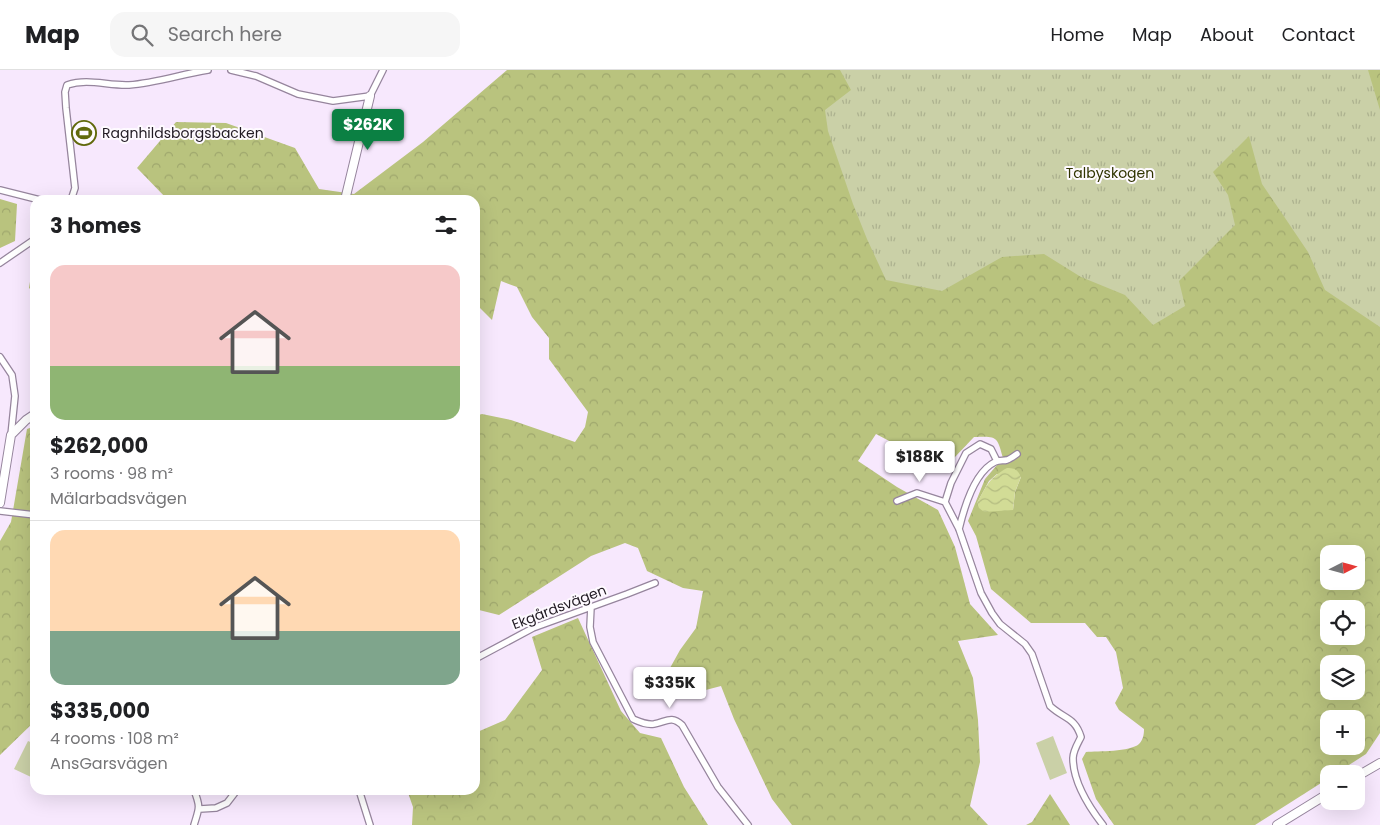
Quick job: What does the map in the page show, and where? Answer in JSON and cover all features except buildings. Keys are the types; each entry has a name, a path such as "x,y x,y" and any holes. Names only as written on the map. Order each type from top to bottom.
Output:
{"street":[{"path":"73,195 75,188 66,108 65,92 67,85 104,82 128,85 159,81 208,70"},
{"path":"231,70 256,76 298,94 333,101 370,96"},
{"path":"346,195 370,96 383,70"},
{"path":"0,190 30,198"},
{"path":"0,263 30,242"},
{"path":"0,357 12,375 15,396 0,503"},
{"path":"11,435 30,417"},
{"path":"944,502 966,453 980,444 991,449 996,461"},
{"path":"959,529 965,504 976,482 987,467 996,461 1008,460 1017,454"},
{"path":"897,501 917,493 944,502 959,529 981,593 992,613 1000,624 1025,644 1032,654 1050,706 1078,727 1081,737 1073,758 1076,778 1086,802 1103,825"},
{"path":"0,510 30,514"},
{"name":"Ekgårdsvägen","path":"480,656 533,628 655,582"},
{"path":"591,607 590,627 593,642 633,719 642,724 653,724 667,719 677,720 682,725 718,787 748,825"},
{"path":"1365,772 1380,763"},
{"path":"194,825 200,809 196,795"},
{"path":"200,809 216,808 227,803 234,795"},
{"path":"361,795 370,825"},
{"path":"1277,825 1320,799"}],"green space":[{"path":"507,70 1380,70 1380,733 1365,755 1365,710 1320,710 1320,755 1364,755 1349,765 1320,765 1320,784 1255,825 1114,825 1096,799 1082,759 1086,752 1121,750 1135,747 1141,741 1144,729 1119,710 1115,703 1123,688 1116,652 1106,637 1097,637 1085,623 1031,623 991,589 976,536 968,521 985,479 1003,458 997,441 992,437 974,437 954,458 927,461 876,434 858,461 897,487 938,510 955,547 970,604 998,635 958,641 973,678 978,720 980,762 970,806 988,825 792,825 772,799 734,719 721,686 679,697 670,668 696,628 703,591 683,588 647,571 638,548 625,543 591,556 499,615 480,610 480,415 511,420 575,442 585,427 588,412 549,359 549,338 532,317 517,287 501,281 492,320 480,308 480,195 163,195 137,168 176,122 226,123 295,148 319,189 354,194 423,142","holes":["997,474 1021,477 1015,492 1013,510 977,503 989,481"]},
{"name":"Talbyskogen","path":"840,70 1368,70 1380,110 1380,327 1325,290 1308,252 1262,184 1249,136 1213,172 1228,195 1235,225 1179,281 1185,306 1153,325 1125,295 1081,277 1044,254 1002,257 942,291 886,280 853,204 828,131 825,110 851,90"},
{"path":"0,199 17,204 15,241 0,248"},
{"path":"30,428 30,726 0,755 0,541 11,522 27,429"},
{"path":"578,618 621,711 640,733 661,738 684,787 708,825 412,825 413,807 409,795 480,795 480,731 505,720 542,670 532,637"},
{"path":"1053,736 1067,773 1050,780 1036,743"},
{"path":"28,741 30,742 30,777 14,769"},
{"path":"1050,794 1070,825 1026,825 1032,822"}],"water":[{"path":"1007,468 1016,470 1021,477 1015,492 1013,510 984,512 977,503 992,479"}],"place":[{"name":"Ragnhildsborgsbacken","path":"84,133"}]}
